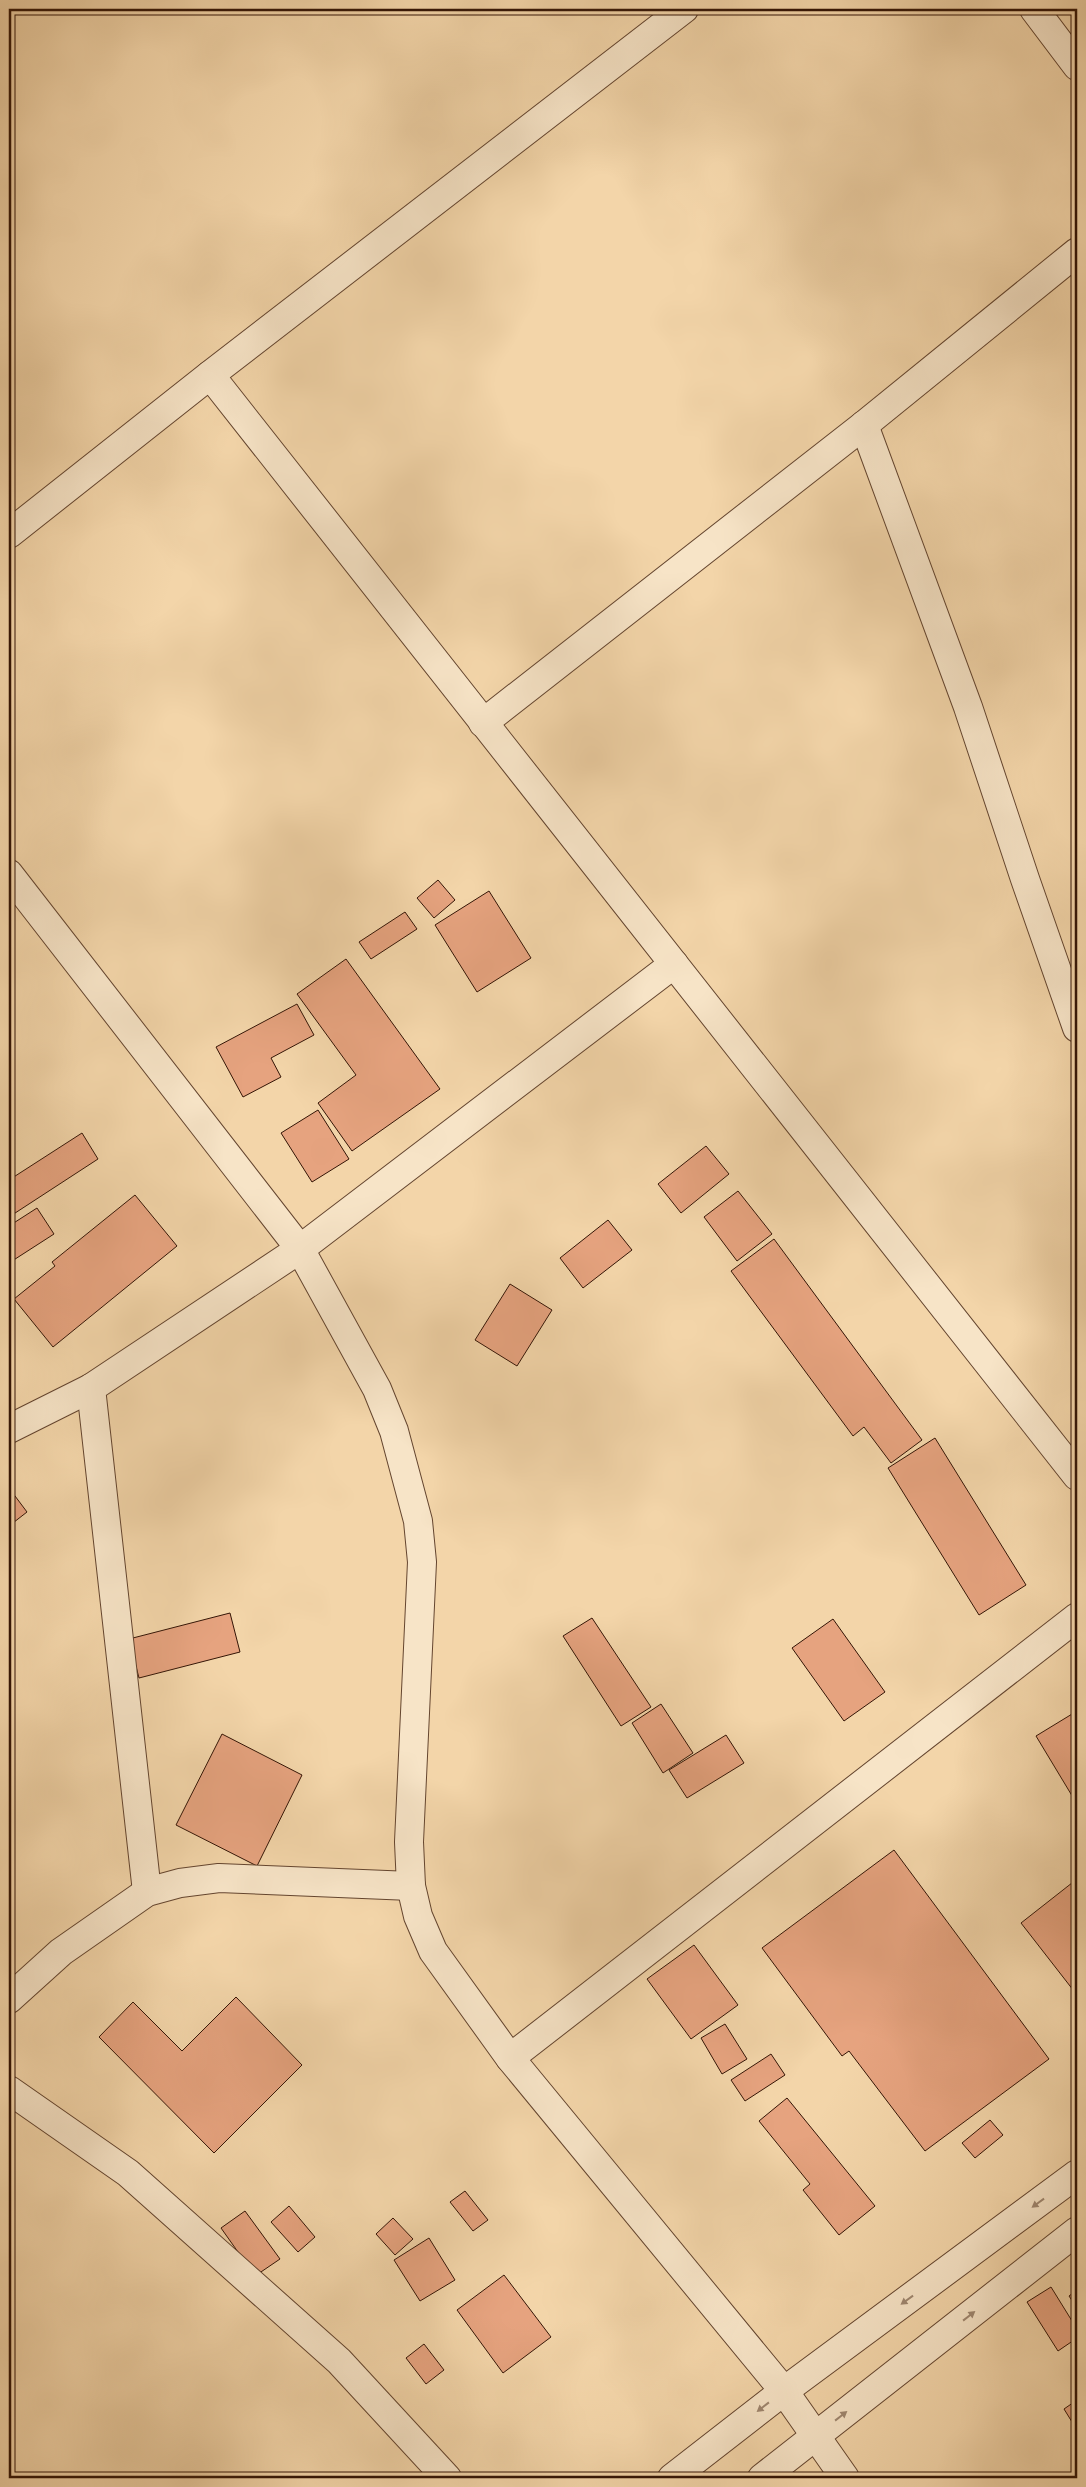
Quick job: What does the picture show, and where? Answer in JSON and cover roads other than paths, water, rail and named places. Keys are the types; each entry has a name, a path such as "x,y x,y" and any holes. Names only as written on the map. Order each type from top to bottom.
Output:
{"street":[{"path":"9,534 210,375 684,9"},
{"path":"1034,9 1077,66"},
{"path":"483,723 864,425 1077,252"},
{"path":"210,375 1077,1476"},
{"path":"864,425 968,707 1077,1028"},
{"path":"9,874 300,1249 377,1390 394,1430 418,1521 422,1562 409,1842 411,1886 418,1916 433,1951 510,2058 784,2391 845,2478"},
{"path":"9,1429 91,1388 300,1249 674,964"},
{"path":"91,1388 147,1892"},
{"path":"510,2058 1077,1617"},
{"path":"9,1999 61,1952 147,1892 180,1883 219,1878 411,1886"},
{"path":"9,2090 135,2179 338,2360 447,2478"},
{"path":"672,2478 784,2391 1077,2174"},
{"path":"762,2478 1077,2231"}]}
